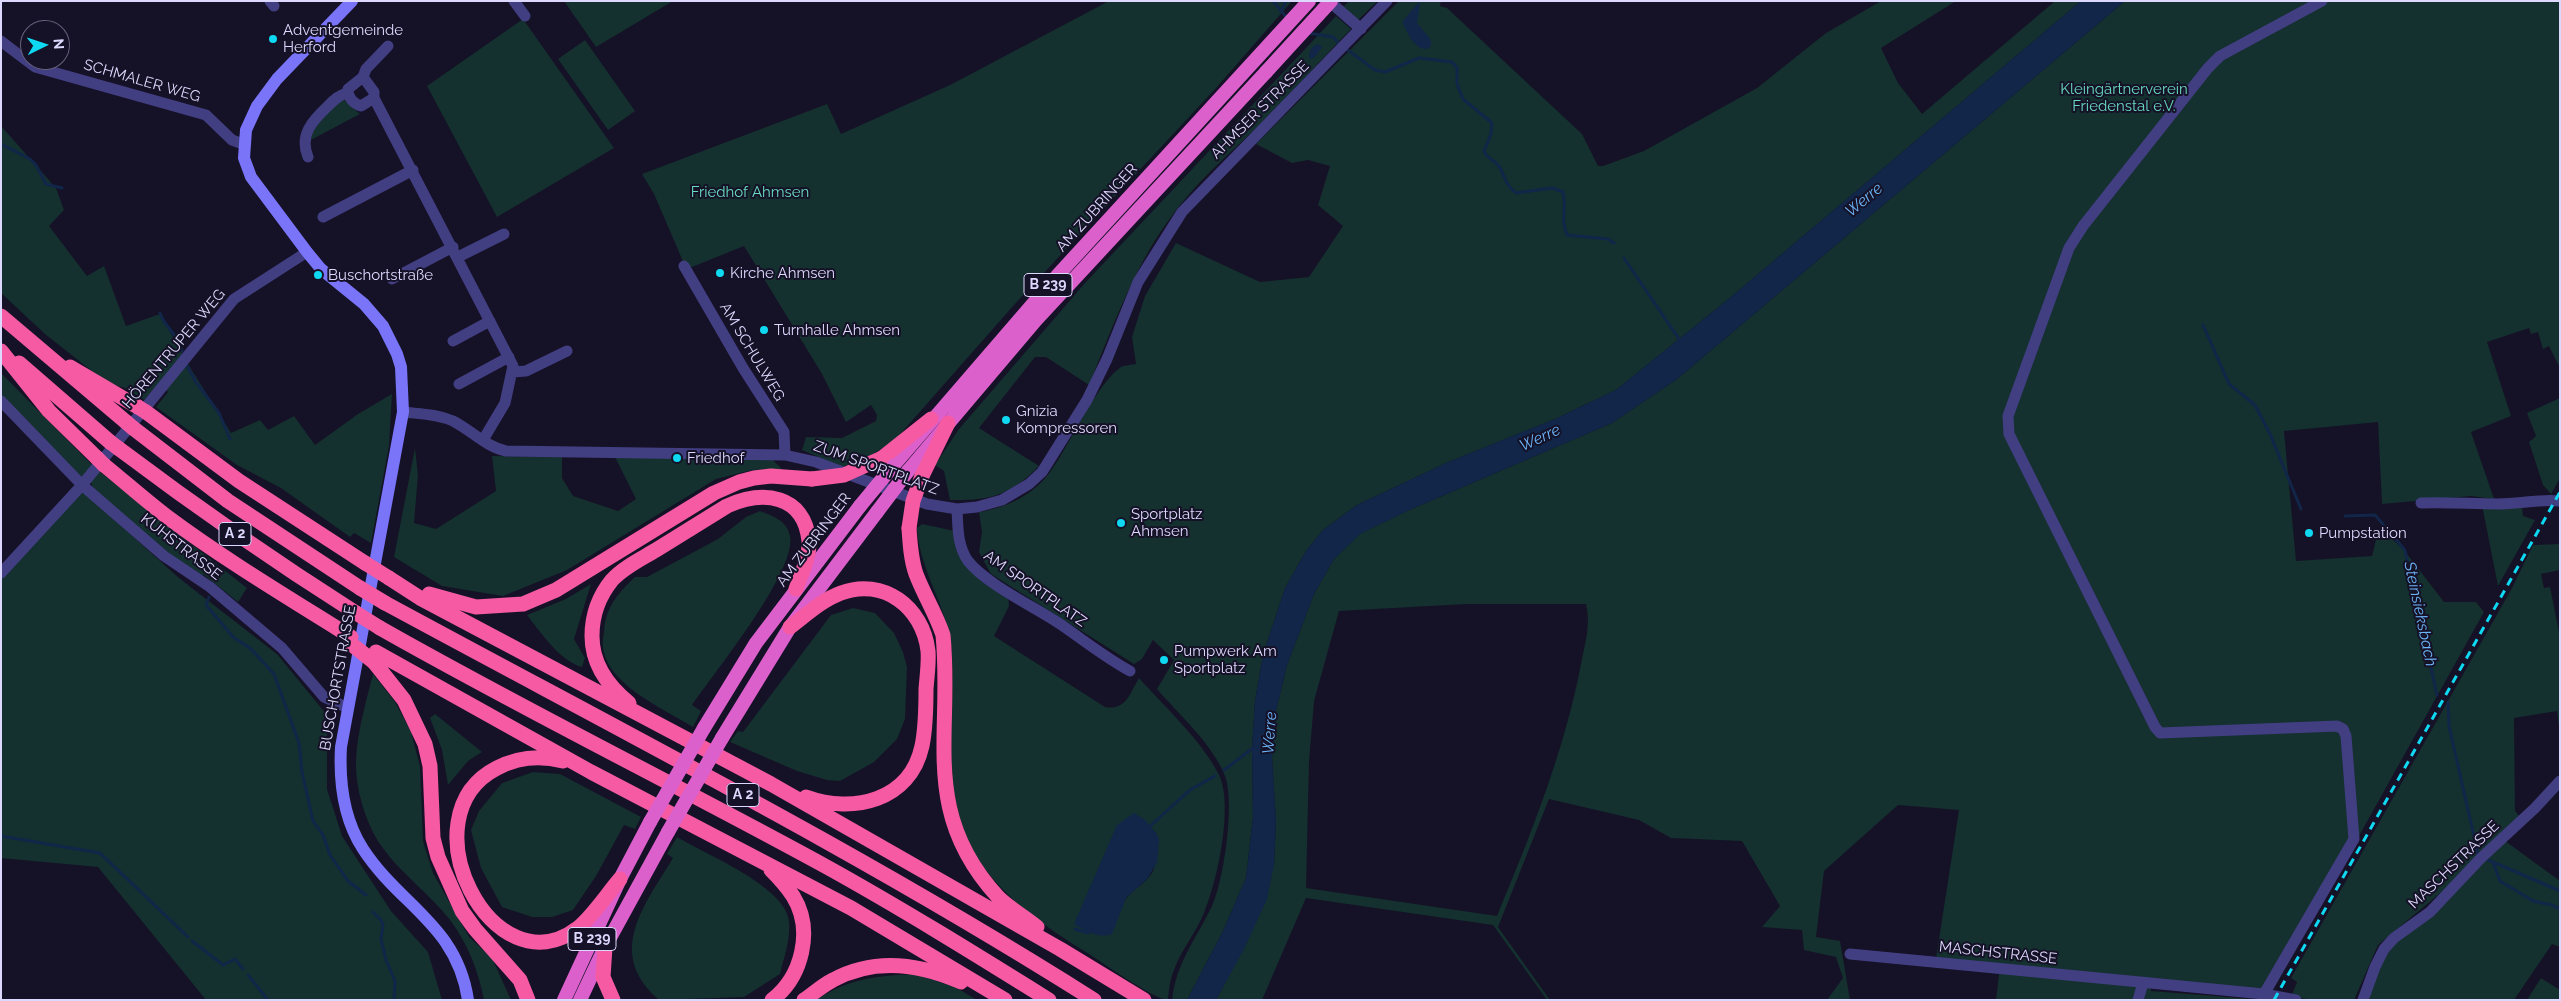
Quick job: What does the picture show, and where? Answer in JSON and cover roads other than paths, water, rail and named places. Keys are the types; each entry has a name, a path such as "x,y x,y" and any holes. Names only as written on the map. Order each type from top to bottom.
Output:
{"highway":[{"name":"AM ZUBRINGER","path":"931,419 1167,154 1309,1"},
{"name":"AM ZUBRINGER","path":"948,423 1036,320 1330,1"},
{"name":"A 2","path":"1,316 29,342 129,425 228,501 360,588 884,873 984,931 1094,1000"},
{"path":"29,342 142,410 239,481 420,598 770,784 1060,949 1144,1000"},
{"path":"1,349 49,411 101,462 166,516 280,594 325,621 375,657 859,913 1000,997"},
{"name":"A 2","path":"1,349 114,445 260,551 380,628 448,666 826,866 950,938 1049,1000"},
{"path":"389,578 448,601 476,607 523,604 556,590 714,493 731,486 771,476 812,479 844,475 888,462 931,419"},
{"path":"948,423 915,474 909,528 912,560 916,575 935,613 943,635 943,773 952,820 972,862 998,898 1049,936 1060,949"},
{"name":"AM ZUBRINGER","path":"564,1000 620,879 704,728 756,643 860,506 888,462"},
{"name":"B 239","path":"580,1000 605,947 668,832 722,738 790,627 877,512 915,474"},
{"path":"652,722 621,697 607,682 597,665 592,646 592,628 596,608 613,580 628,566 727,506 744,499 760,496 773,498 789,505 799,514 805,527 809,541 808,554 796,589"},
{"path":"770,784 823,803 858,804 877,799 902,782 914,765 922,748 925,726 928,651 918,618 905,604 891,594 873,589 858,589 841,593 823,602 790,627"},
{"path":"375,657 404,700 424,744 430,766 433,838 442,866 462,911 475,929 520,980 528,1000"},
{"path":"591,772 561,760 528,758 509,762 487,773 474,785 459,812 456,831 461,866 487,918 511,935 529,941 546,941 562,937 579,928 620,879"},
{"path":"763,862 795,898 802,921 804,940 800,961 791,980 772,1000"},
{"path":"605,947 603,977 613,1000"},
{"path":"804,1000 834,979 865,968 887,964 913,966 939,972 1000,997"}],"main road":[{"name":"BUSCHORTSTRASSE","path":"352,1 268,91 251,116 243,144 245,164 252,177 306,252 321,269 364,304 383,326 397,354 401,368 403,412 348,708 340,770 341,792 354,834 364,850 385,876 427,917 451,949 461,971 468,1000"}],"street":[{"path":"514,1 524,16"},
{"path":"1330,1 1358,32"},
{"name":"AHMSER STRASSE","path":"1182,212 1387,1"},
{"path":"2264,994 2354,840 2346,736 2343,729 2337,726 2160,733 2155,728 2018,452 2008,425 2008,416 2069,248 2083,226 2208,68 2220,56 2322,1"},
{"name":"SCHMALER WEG","path":"1,41 35,66 206,115 232,140 243,144"},
{"path":"308,158 304,142 312,121 340,95 347,93 348,89 364,77 366,69 388,46"},
{"path":"364,77 374,92 374,98 509,357 513,372 505,403 493,420 484,440"},
{"path":"347,93 349,97 361,106 374,98"},
{"path":"323,216 413,170"},
{"name":"ZUM SPORTPLATZ","path":"403,412 442,417 494,447 506,451 785,455 816,462 927,504 958,509 977,507 1002,500 1030,484 1042,472 1087,400 1107,359 1138,282 1182,212"},
{"path":"392,279 455,252 504,234"},
{"name":"HÖRENTRUPER WEG","path":"1,573 82,485 234,299 306,252"},
{"name":"AM SCHULWEG","path":"684,266 743,368 784,432 785,455"},
{"path":"453,341 490,321"},
{"path":"513,372 526,371 567,351"},
{"path":"459,384 509,357"},
{"name":"KUHSTRASSE","path":"1,401 82,485 164,556 210,588 282,648 324,697 348,708"},
{"path":"2421,503 2499,504 2545,500 2560,502"},
{"name":"AM SPORTPLATZ","path":"958,509 960,544 969,562 985,576 1063,626 1106,658 1130,671"},
{"name":"MASCHSTRASSE","path":"2363,1000 2375,967 2384,950 2394,938 2430,912 2480,858 2535,808 2560,781"},
{"name":"MASCHSTRASSE","path":"1850,954 2264,994 2296,1000"},
{"path":"2138,1000 2143,983"}],"water":[{"name":"Werre","path":"2081,1 2125,1 1677,379 1612,423 1407,511 1360,534 1334,559 1314,594 1287,665 1275,715 1272,758 1276,822 1274,864 1267,899 1244,949 1216,1000 1187,1000 1223,931 1246,878 1253,818 1252,749 1255,701 1263,655 1285,588 1306,551 1323,530 1357,505 1446,463 1555,419 1616,390 1731,297"},
{"path":"1420,3 1417,23 1431,40 1431,46 1427,49 1415,44 1403,24 1403,21"},
{"path":"1318,44 1322,47 1314,58 1309,59 1311,50"},
{"path":"1134,813 1145,820 1157,834 1159,840 1157,862 1148,878 1126,898 1112,934 1102,936 1092,934 1074,924 1117,825"}],"waterway":[{"path":"1273,1 1287,18"},
{"path":"1281,12 1286,1"},
{"path":"1308,33 1333,37 1340,45"},
{"path":"1345,48 1375,70 1385,72 1419,58 1452,62 1457,68 1457,84 1463,99 1492,123 1491,134 1484,151 1498,165 1512,189 1516,193 1552,188 1563,192 1564,223 1567,235 1608,239 1614,243"},
{"path":"1,144 30,159 36,165 46,184 62,188"},
{"path":"1624,258 1681,342"},
{"path":"160,313 178,340 182,351"},
{"name":"Steinsieksbach","path":"2203,325 2229,384 2255,405 2270,434 2301,509"},
{"path":"187,366 196,382 219,413 230,439"},
{"name":"Steinsieksbach","path":"2345,516 2375,515 2405,550 2437,695"},
{"path":"209,597 206,605 233,637 251,649 274,674 299,743 302,772 313,821 323,835 330,855 348,881 366,895"},
{"name":"Steinsieksbach","path":"2448,702 2449,726 2478,854"},
{"name":"Werre","path":"1224,770 1253,748"},
{"path":"1148,828 1190,790 1215,776"},
{"path":"1,836 100,853 188,937"},
{"name":"Steinsieksbach","path":"2486,859 2493,862 2500,881 2533,901 2552,905 2560,909"},
{"name":"Steinsieksbach","path":"2493,862 2560,891"},
{"path":"373,912 383,925 381,939 386,960 395,981 394,1000"},
{"path":"1075,929 1088,933 1092,929"},
{"path":"192,941 223,965 235,959 243,969"},
{"path":"248,975 268,1000"}],"railway":[{"path":"2274,1000 2560,492"}],"place":[{"name":"Adventgemeinde Herford","path":"273,39"},
{"name":"Kirche Ahmsen","path":"720,273"},
{"name":"Buschortstraße","path":"318,275"},
{"name":"Turnhalle Ahmsen","path":"764,330"},
{"name":"Gnizia Kompressoren","path":"1006,420"},
{"name":"Friedhof","path":"677,458"},
{"name":"Sportplatz Ahmsen","path":"1121,523"},
{"name":"Pumpstation","path":"2309,533"},
{"name":"Pumpwerk Am Sportplatz","path":"1164,660"}],"park label":[{"name":"Kleingärtnerverein Friedenstal e.V.","path":"2124,98"},
{"name":"Friedhof Ahmsen","path":"750,192"}]}
